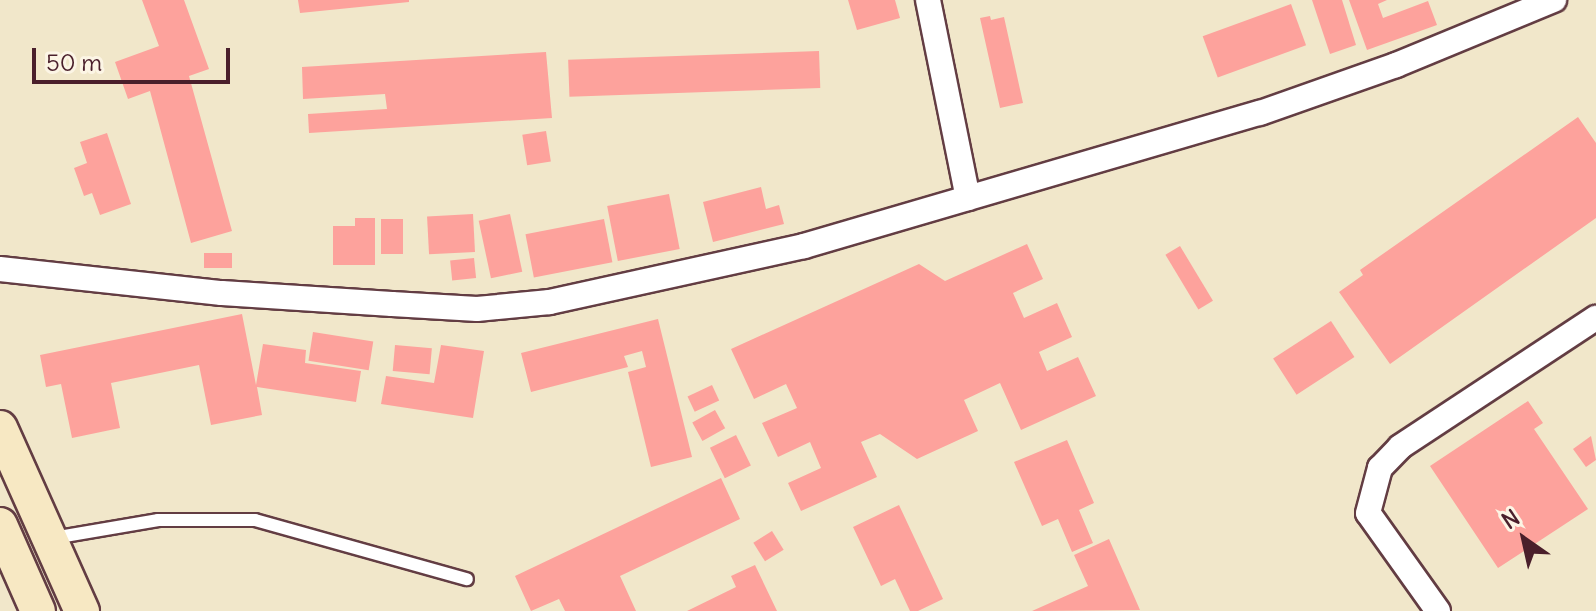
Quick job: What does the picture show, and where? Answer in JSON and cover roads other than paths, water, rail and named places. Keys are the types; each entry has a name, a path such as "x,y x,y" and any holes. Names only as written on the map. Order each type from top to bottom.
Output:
{"main road":[{"path":"0,428 82,611"},
{"path":"0,525 38,611"}],"street":[{"path":"928,0 968,198"},
{"path":"0,269 222,293 477,309 550,302 789,249 1260,113 1396,65 1554,0"},
{"path":"1438,611 1368,513 1380,468 1400,447 1596,318"}],"lane":[{"path":"49,539 158,520 255,520 467,579"}]}
